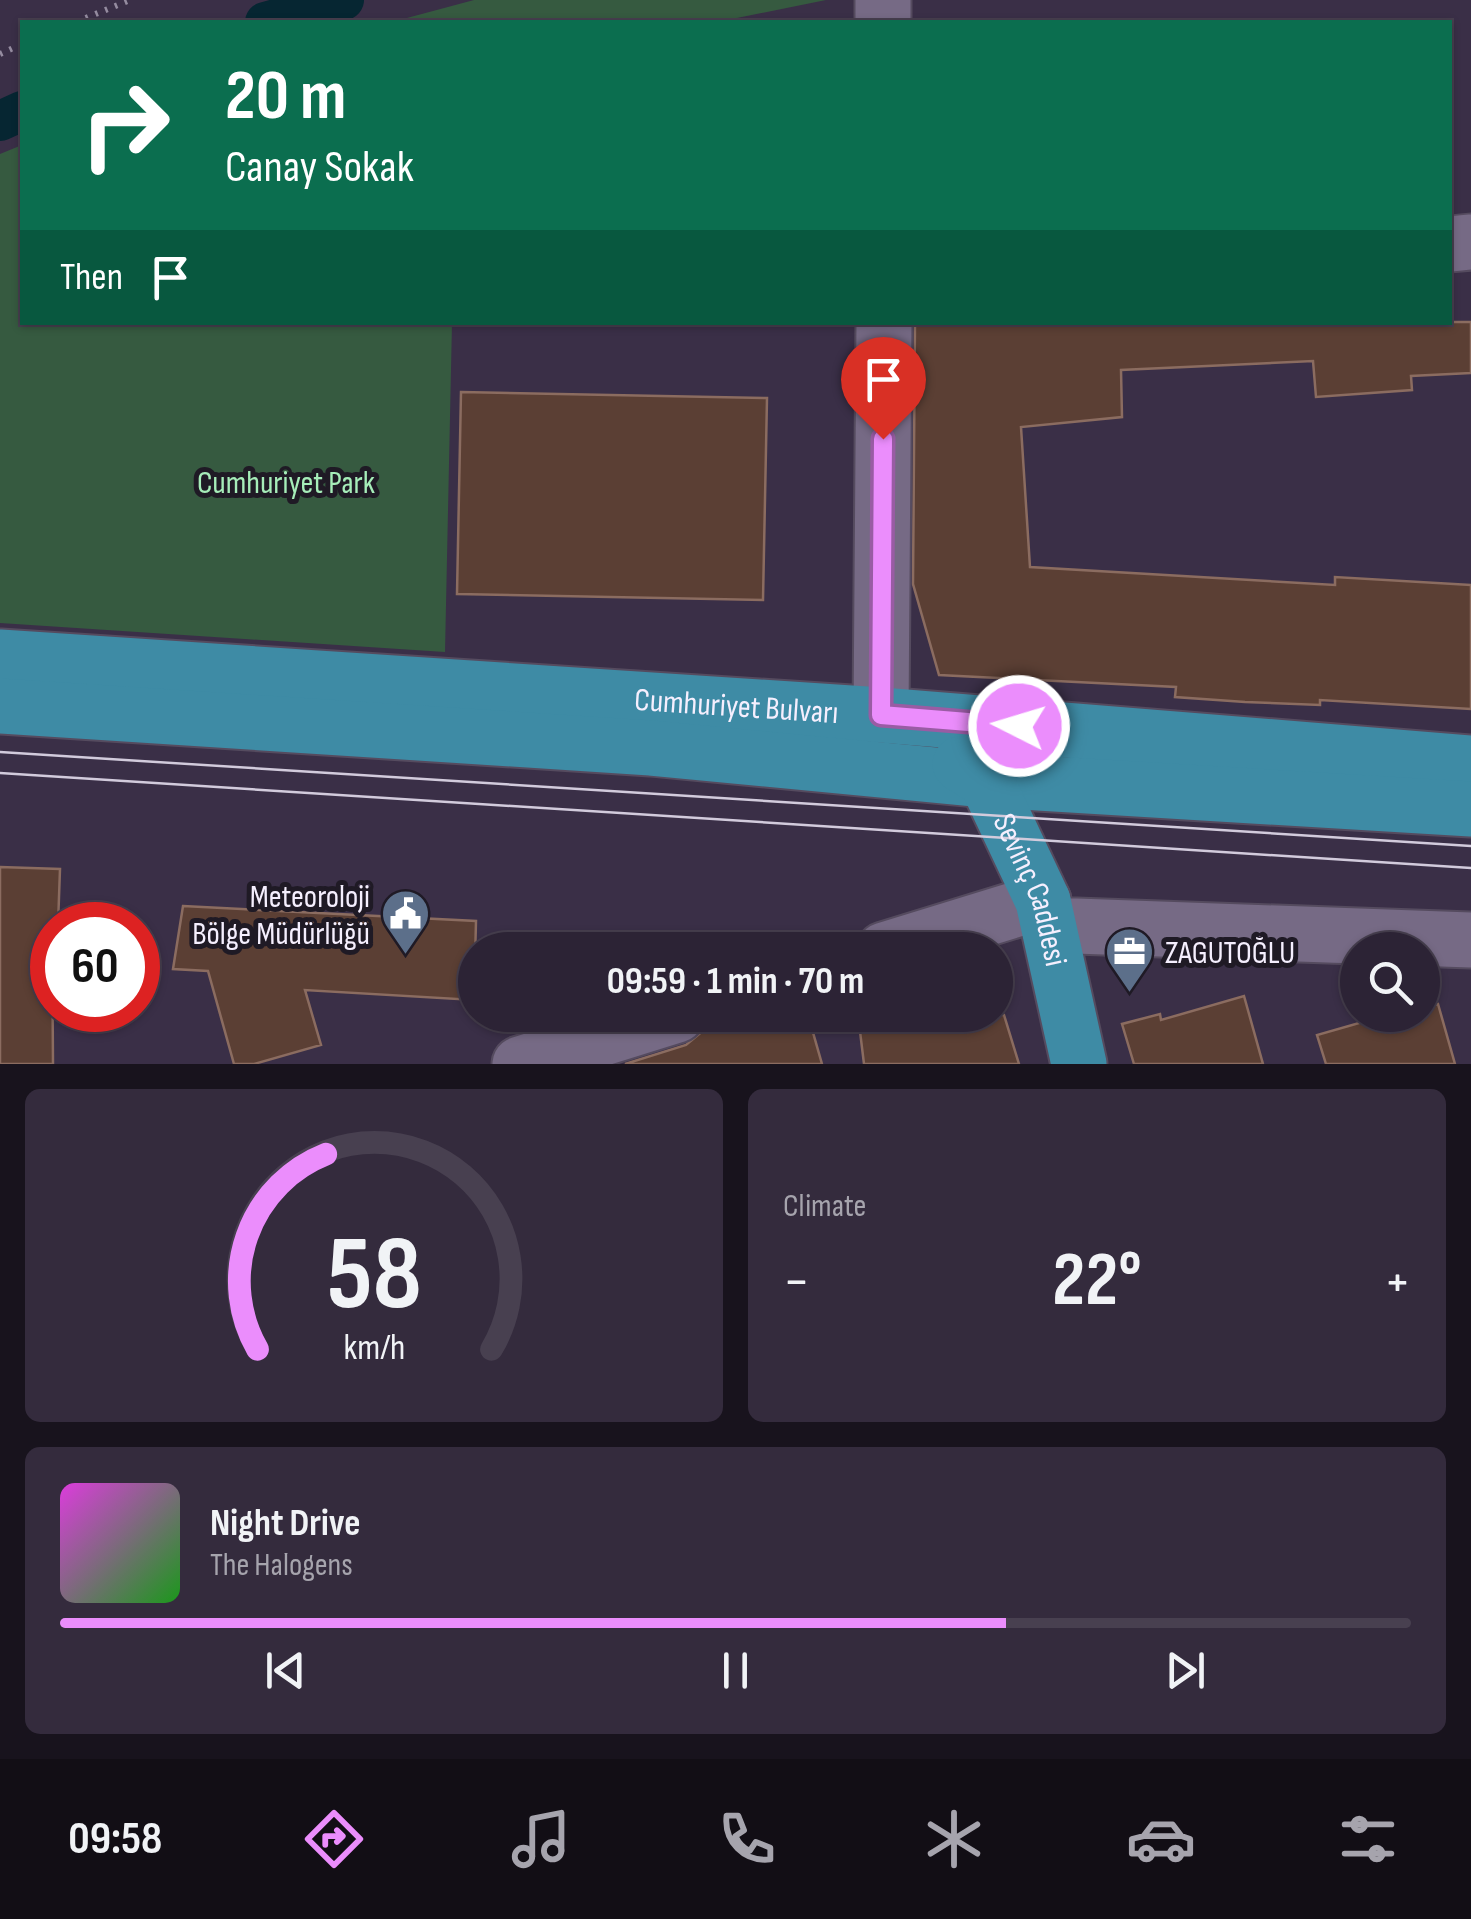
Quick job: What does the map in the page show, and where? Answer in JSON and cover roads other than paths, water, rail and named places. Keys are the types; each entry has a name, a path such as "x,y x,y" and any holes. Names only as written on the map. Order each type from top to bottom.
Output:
{"main road":[{"name":"Cumhuriyet Bulvarı","path":"0,657 881,715 1471,763"},
{"name":"Cumhuriyet Bulvarı","path":"0,706 651,748 986,780 1471,809"},
{"name":"Sevinç Caddesi","path":"881,715 986,780 1045,913 1078,1064"}],"street":[{"path":"881,715 884,325"},
{"path":"962,932 1045,913 1471,940"},
{"path":"520,1064 622,1032"}],"waterway":[{"path":"272,20 344,0"},
{"path":"0,121 20,112"}],"tram line":[{"path":"0,752 1471,846"},
{"path":"0,773 1471,868"}],"place":[{"name":"Meteoroloji Bölge Müdürlüğü","path":"405,956"},
{"name":"ZAGUTOĞLU","path":"1130,994"}],"park label":[{"name":"Cumhuriyet Park","path":"286,482"}]}
